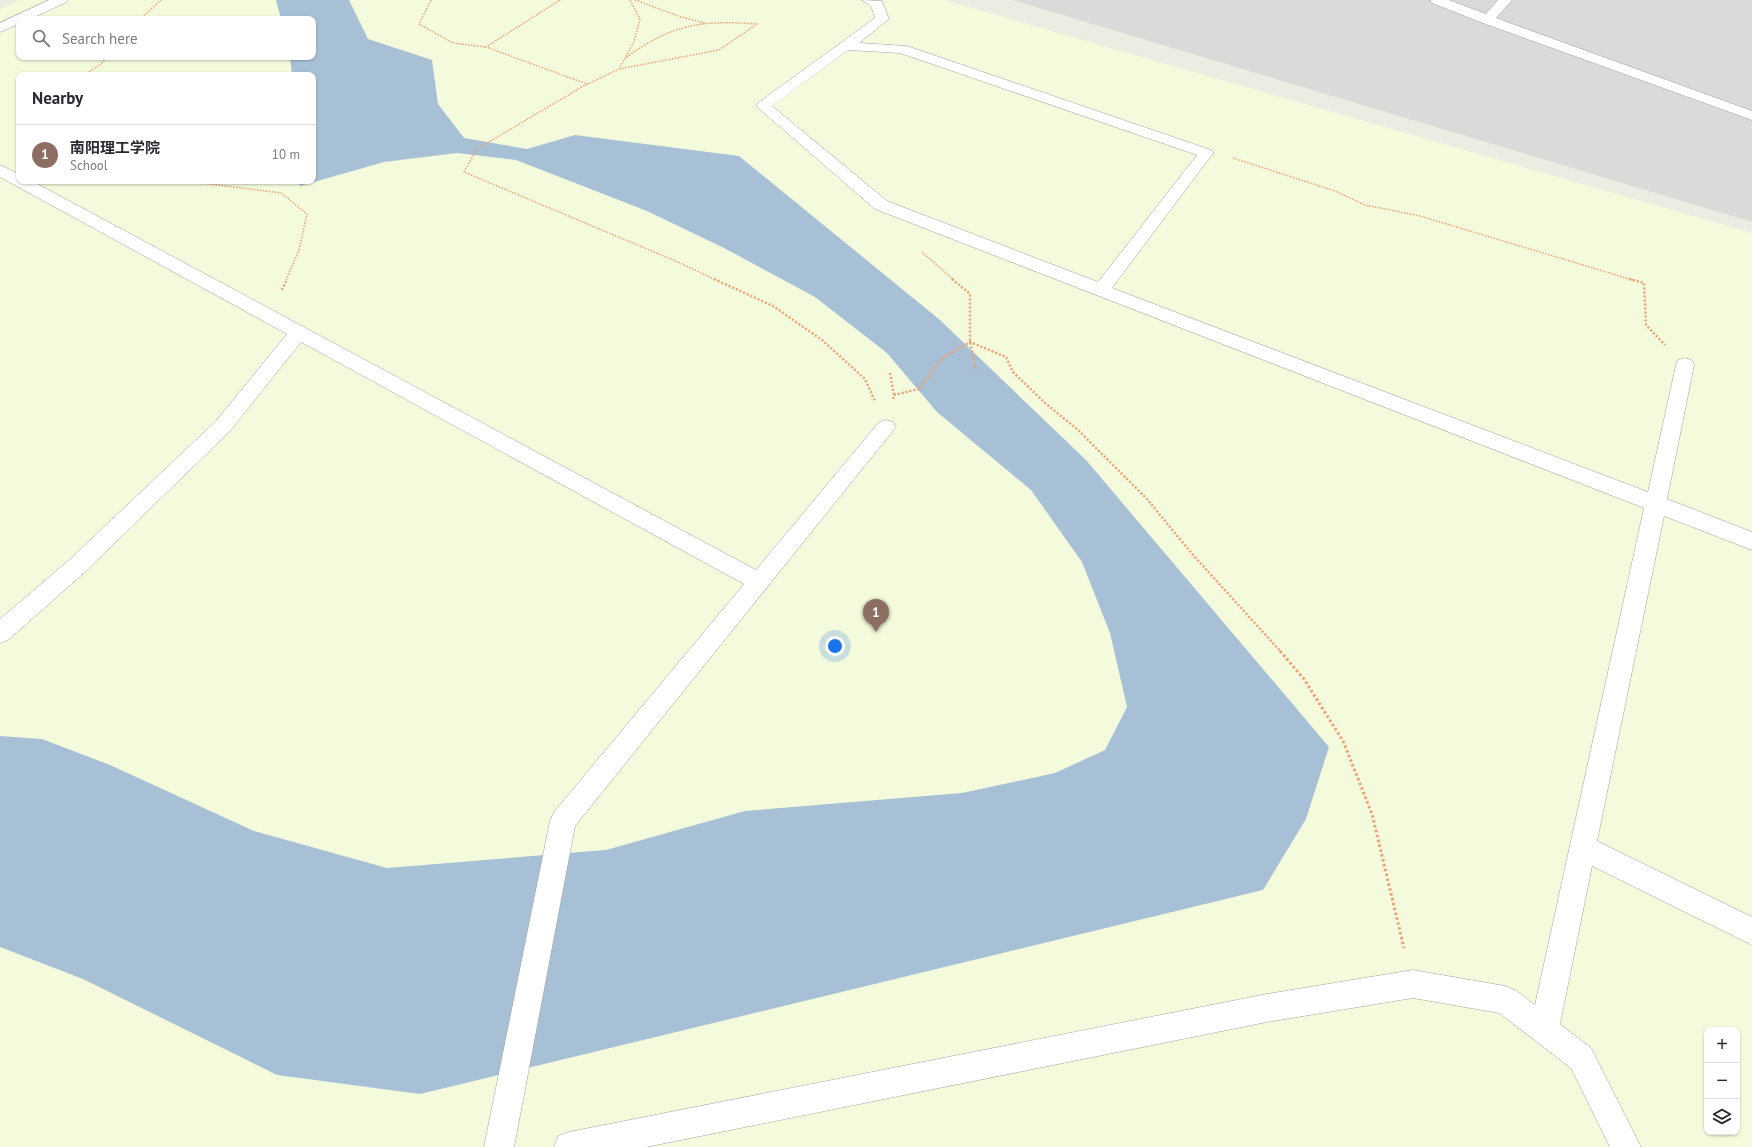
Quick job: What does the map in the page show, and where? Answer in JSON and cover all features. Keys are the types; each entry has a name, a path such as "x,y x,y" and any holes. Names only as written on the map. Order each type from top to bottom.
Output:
{"street":[{"path":"25,16 60,0"},
{"path":"869,0 876,4 882,19 763,106 881,205 1752,541"},
{"path":"1437,0 1752,116"},
{"path":"1488,20 1504,0"},
{"path":"0,28 16,20"},
{"path":"844,46 902,49 1206,153 1101,290"},
{"path":"0,170 16,179"},
{"path":"24,184 759,582"},
{"path":"0,633 76,567 223,426 298,333"},
{"path":"1544,1030 1656,504 1684,365"},
{"path":"498,1147 563,821 886,427"},
{"path":"1583,848 1752,930"},
{"path":"569,1147 1267,1008 1413,984 1505,1000 1581,1058 1626,1147"}],"path":[{"path":"143,16 161,0"},
{"path":"431,0 419,24 453,42 486,47 587,84 477,149 464,172 678,262 774,306 822,340 865,379 886,427"},
{"path":"486,47 560,0"},
{"path":"619,69 634,42 640,19 630,0"},
{"path":"582,87 619,69 719,50 757,24 705,23 681,17 635,0"},
{"path":"625,58 648,41 664,34 705,23"},
{"path":"89,72 104,60"},
{"path":"1206,153 1239,159 1335,191 1365,205 1420,216 1644,284 1646,325 1684,365"},
{"path":"208,184 281,193 307,214 299,250 270,318"},
{"path":"920,250 970,294 970,342 976,371"},
{"path":"894,395 919,389 942,358 970,342"},
{"path":"970,342 1006,357 1013,372 1045,403 1078,430 1146,500 1193,555 1260,627 1304,679 1343,740 1372,814 1413,984"},
{"path":"886,427 894,395 890,373"}],"shaded area":[{"path":"20,0 944,0 1752,233 1752,1147 0,1147 0,9"},
{"path":"1013,0 1752,0 1752,222"}],"water":[{"path":"276,0 349,0 368,39 432,60 438,104 464,138 527,149 575,135 739,156 940,320 1086,460 1329,747 1306,819 1263,890 420,1094 277,1075 83,979 0,947 0,736 42,739 110,765 254,831 387,868 606,850 745,811 962,793 1055,773 1105,750 1127,707 1110,633 1082,562 1031,490 937,412 887,353 815,297 724,248 647,211 516,160 457,153 384,162 316,181 316,72 292,72 290,60 316,60 316,16 280,16"}],"place":[{"name":"南阳理工学院","path":"876,632"}]}
